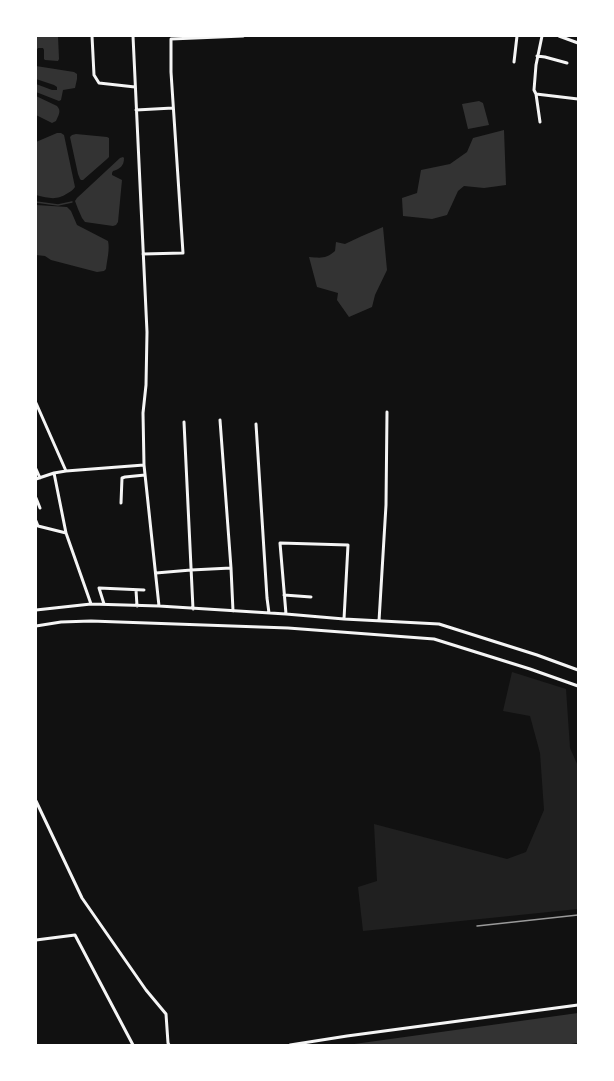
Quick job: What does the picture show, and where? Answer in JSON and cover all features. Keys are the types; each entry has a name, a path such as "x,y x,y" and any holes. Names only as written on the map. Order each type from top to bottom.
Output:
{"street":[{"path":"92,36 94,75 100,83 135,87"},
{"path":"133,36 147,332 146,385 143,413 144,464 159,606"},
{"path":"514,62 517,36"},
{"path":"540,122 536,94 534,90 537,56 542,36"},
{"path":"559,36 567,38 578,44"},
{"path":"143,254 182,252 171,72 171,39 243,37"},
{"path":"537,56 567,64"},
{"path":"536,94 578,99"},
{"path":"136,110 173,108"},
{"path":"36,403 66,471"},
{"path":"379,621 386,505 387,412"},
{"path":"220,420 233,611"},
{"path":"184,422 193,608"},
{"path":"256,424 269,613"},
{"path":"36,469 38,478 66,471 144,464"},
{"path":"54,473 66,533 91,604"},
{"path":"121,503 122,478 145,474"},
{"path":"36,498 40,508"},
{"path":"36,521 38,526 66,533"},
{"path":"286,614 280,543 348,545 344,620"},
{"path":"156,573 231,568"},
{"path":"104,604 99,588 144,590"},
{"path":"136,590 138,606"},
{"path":"284,595 311,597"},
{"path":"36,610 104,604 286,614 344,620 438,624 537,655 578,670"},
{"path":"36,626 54,622 91,621 288,628 434,639 530,668 578,686"},
{"path":"36,801 82,898 146,990 166,1014 168,1044"},
{"path":"36,939 75,935 133,1045"},
{"path":"290,1045 578,1005"}],"shaded area":[{"path":"36,36 58,36 58,61 45,60 43,48 38,48 36,51"},
{"path":"36,66 74,72 77,74 75,88 63,90 61,100 59,101 36,92 36,84 52,90 57,90 57,87 36,79"},
{"path":"36,96 57,106 59,115 56,121 52,123 36,115"},
{"path":"479,101 483,103 489,125 468,129 462,104"},
{"path":"504,130 506,185 484,188 464,186 458,191 447,215 432,219 403,216 402,198 417,193 421,170 450,164 467,152 473,138"},
{"path":"57,133 64,135 75,187 64,196 49,198 36,195 36,142"},
{"path":"76,134 109,138 109,157 83,180 80,179 78,174 70,137"},
{"path":"123,157 124,161 120,168 112,173 112,175 122,180 118,222 113,226 85,222 75,201 120,158"},
{"path":"36,205 67,207 71,211 77,225 108,241 109,251 106,269 104,271 97,272 51,260 45,256 36,255"},
{"path":"383,227 387,270 375,295 372,307 349,317 337,300 338,293 317,287 309,257 326,257 335,251 336,242 345,244"},
{"path":"512,672 566,689 570,748 578,766 578,909 363,931 358,887 377,881 374,824 507,859 526,852 544,810 540,753 530,716 503,711"},
{"path":"578,1013 578,1043 564,1045 347,1045"}],"waterway":[{"path":"36,202 58,205 72,202"}],"railway":[{"path":"477,926 578,915"}]}
